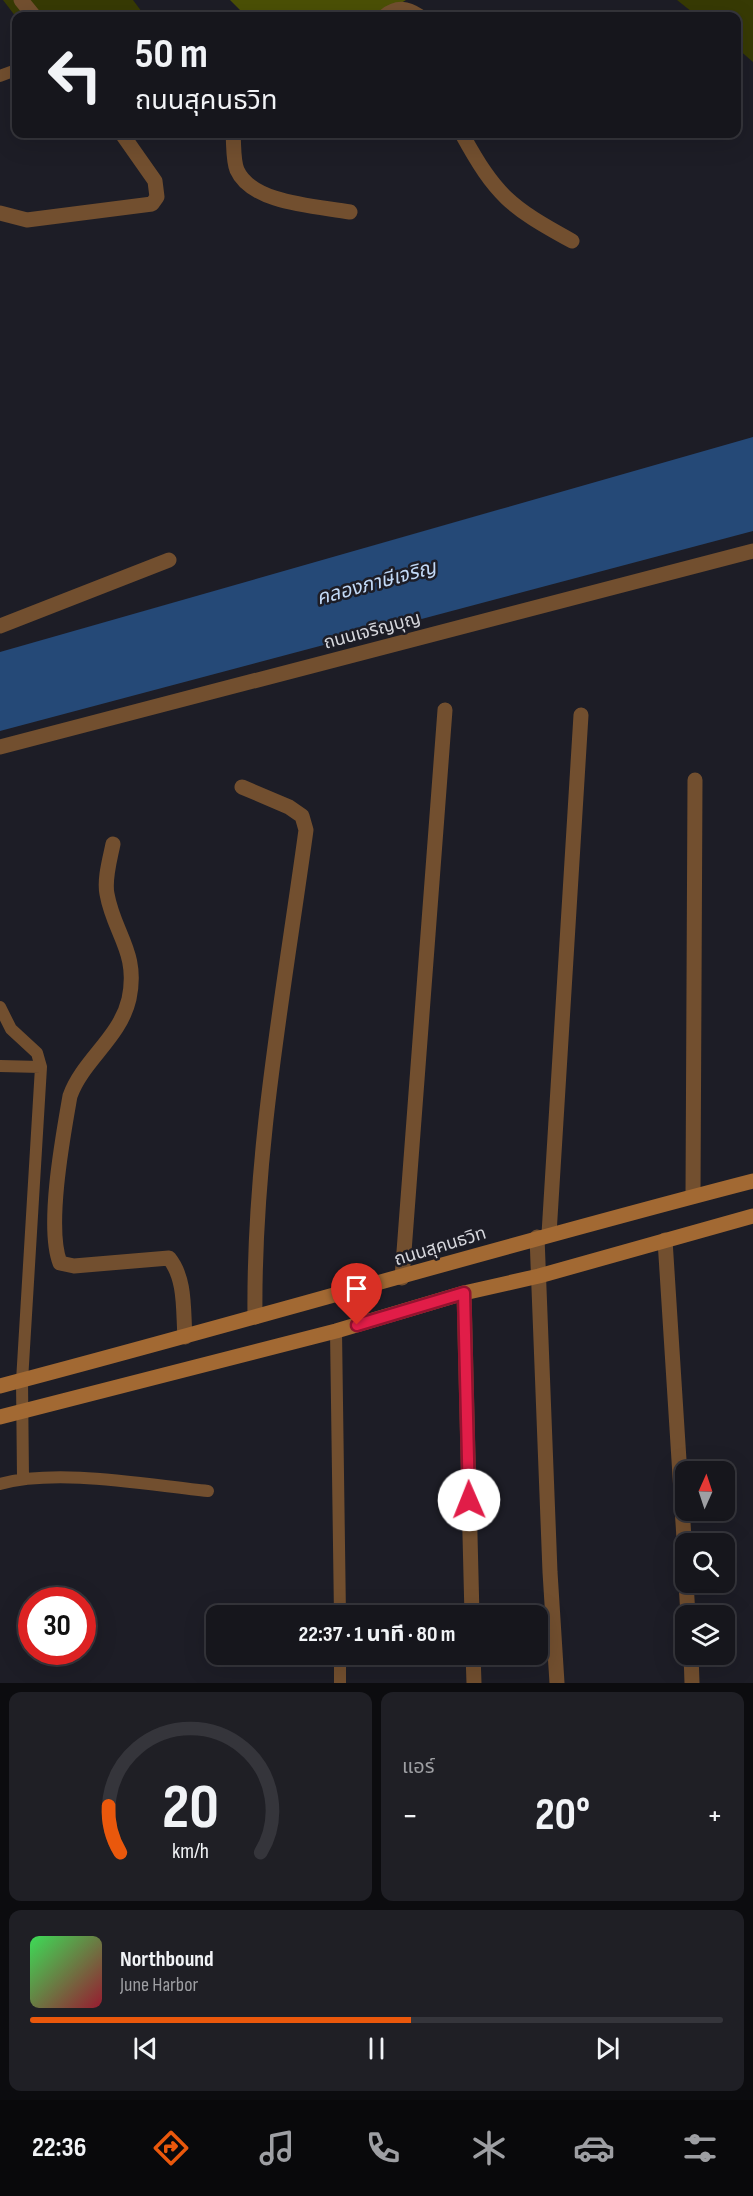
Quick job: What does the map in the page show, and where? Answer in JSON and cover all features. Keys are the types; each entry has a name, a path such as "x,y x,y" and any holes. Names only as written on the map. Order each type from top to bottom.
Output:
{"main road":[{"name":"ถนนสุคนธวิท","path":"0,1386 402,1278 543,1235 753,1181"},
{"path":"0,1417 336,1331 464,1293 539,1276 753,1216"}],"street":[{"path":"21,0 31,12"},
{"path":"392,12 398,9 408,9 413,12"},
{"path":"0,213 27,220 152,204 157,197 155,181 125,138"},
{"path":"233,138 236,168 244,182 256,192 273,198 350,212"},
{"path":"464,138 482,170 504,199 528,217 572,241"},
{"name":"ถนนเจริญบุญ","path":"0,747 753,551"},
{"path":"0,626 169,560"},
{"path":"402,1278 445,710"},
{"path":"557,1683 550,1572 539,1276 581,715"},
{"path":"693,1196 695,780"},
{"path":"242,788 289,807 303,816 306,830 270,1100 256,1225 255,1317"},
{"path":"113,844 106,892 126,942 132,973 129,1001 108,1043 75,1081 70,1096 57,1195 56,1252 60,1263 74,1266 169,1258 177,1267 185,1337"},
{"path":"665,1240 684,1533"},
{"path":"464,1293 472,1605"},
{"path":"473,1665 474,1683"},
{"path":"691,1665 692,1683"}],"lane":[{"path":"0,1007 11,1029 38,1053 41,1067 20,1412 23,1478"},
{"path":"0,1066 41,1067"},
{"path":"336,1331 340,1605"},
{"path":"0,1484 23,1478 51,1477 208,1491"},
{"path":"340,1665 340,1683"}],"shaded area":[{"path":"3,0 133,0 142,12 12,12"},
{"path":"230,0 406,0 386,12 242,12"},
{"path":"677,0 753,0 753,62 741,52 741,12 692,12"}],"water":[{"name":"คลองภาษีเจริญ","path":"753,437 753,531 0,731 0,652"}],"route":[{"path":"357,1325 464,1293 469,1500"}]}
